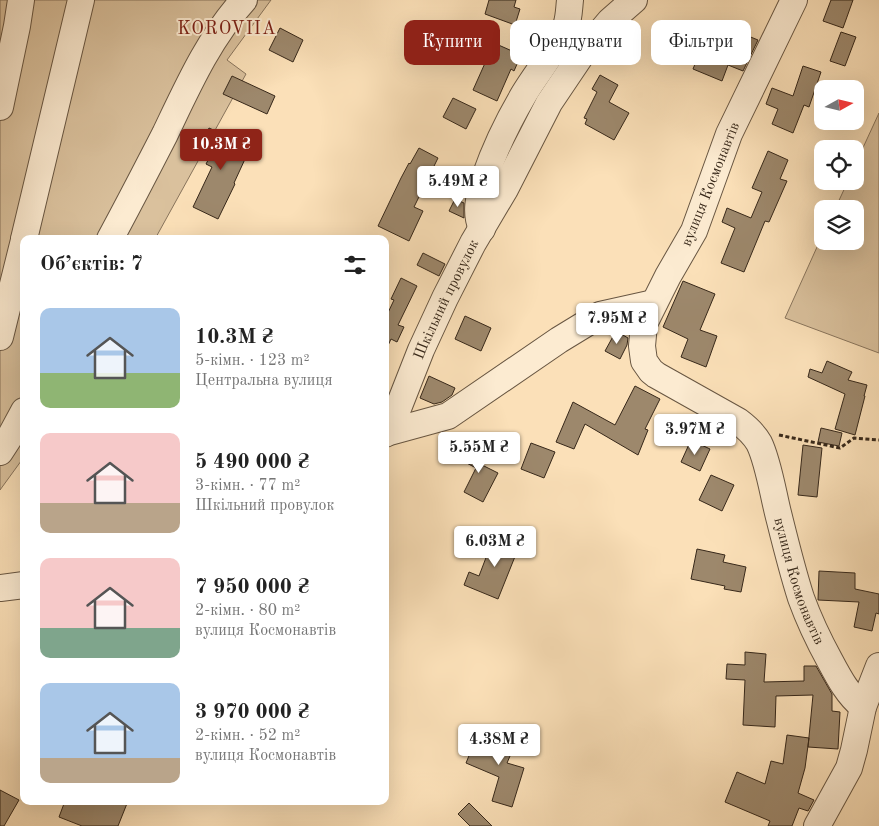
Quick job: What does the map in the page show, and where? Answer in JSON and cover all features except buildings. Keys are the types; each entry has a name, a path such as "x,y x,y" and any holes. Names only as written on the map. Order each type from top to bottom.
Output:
{"street":[{"path":"0,107 21,0"},
{"path":"25,235 81,0"},
{"path":"112,235 149,166 190,81 225,24 244,0"},
{"path":"482,229 478,218 478,205 491,159 516,107 559,41 566,26 570,0"},
{"name":"Шкільний провулок","path":"389,428 398,411 433,323 505,189 539,120 582,54 610,21 634,0"},
{"name":"вулиця Космонавтів","path":"794,0 729,134 694,231 644,324 642,346 644,361 647,367 656,375 738,421 747,428 759,443 792,570 809,620 844,686 863,707"},
{"path":"0,337 20,256"},
{"path":"389,432 448,416 559,340 600,315 654,303"},
{"path":"0,452 20,418"},
{"path":"0,588 20,586"},
{"path":"817,826 848,768 854,750 863,707 879,666"}],"path":[{"path":"747,428 840,448 854,438 879,440"}],"shaded area":[{"path":"0,0 271,0 227,60 246,74 157,235 20,235 20,462 0,490"},
{"path":"879,113 879,353 785,318 816,250 864,250 864,200 839,200 844,190 864,190 864,146"}],"district":[{"name":"KOROVIIA","path":"227,28"}]}
